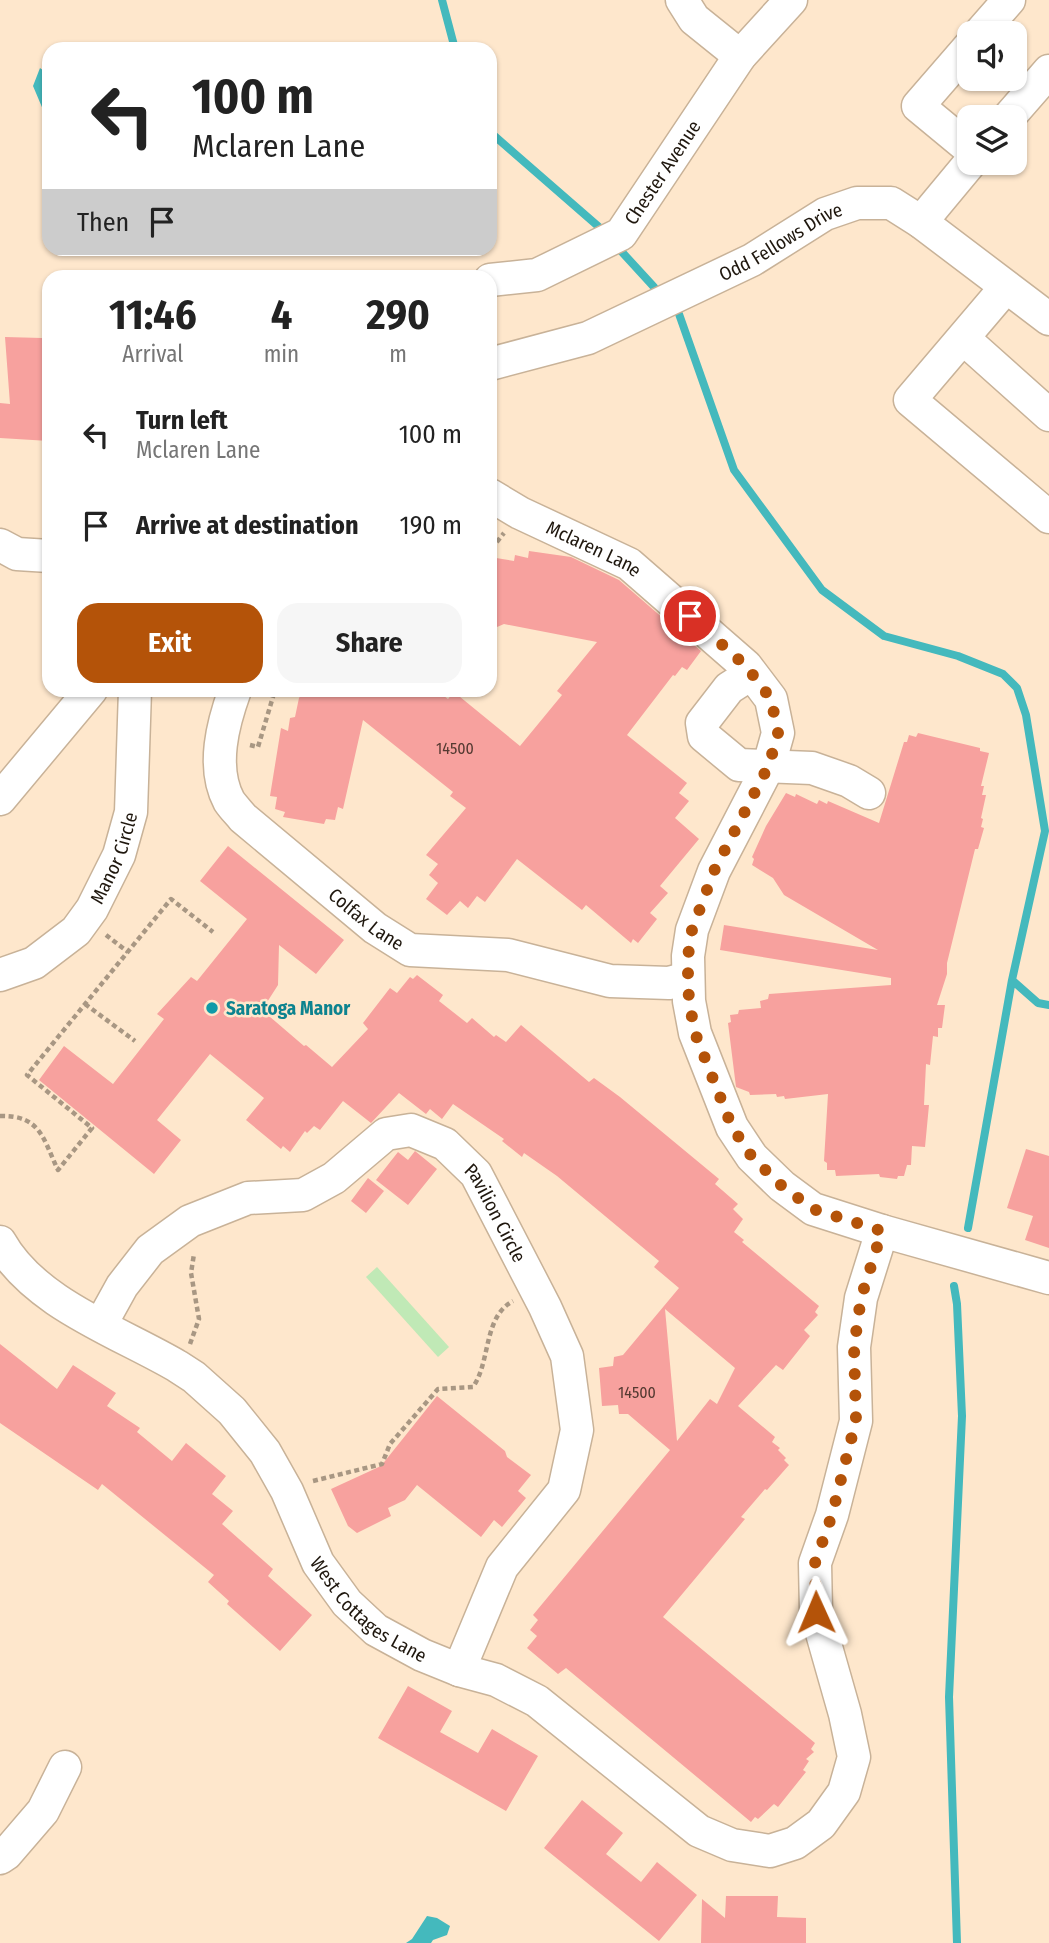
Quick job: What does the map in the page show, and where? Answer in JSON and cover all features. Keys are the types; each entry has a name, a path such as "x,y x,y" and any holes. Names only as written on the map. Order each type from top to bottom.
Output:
{"street":[{"path":"682,0 694,19 740,56"},
{"name":"Chester Avenue","path":"497,279 537,275 621,234 740,56 791,0"},
{"path":"991,21 1009,0"},
{"path":"957,61 918,106 957,138"},
{"path":"1019,105 1049,71"},
{"path":"921,222 960,175"},
{"name":"Odd Fellows Drive","path":"497,362 588,338 752,260 825,214 857,202 891,203 921,222 1049,319"},
{"path":"1006,287 910,400 1049,517"},
{"path":"964,339 1049,415"},
{"name":"Mclaren Lane","path":"497,499 520,513 629,564 710,633 751,674 771,699 778,733 769,765 714,871 692,930 688,956 689,1001 695,1033 732,1127 752,1157 782,1186 813,1209 1049,1278"},
{"path":"0,545 17,554 42,556"},
{"path":"751,674 729,688 702,723 704,736 739,765 813,768 849,781 869,793"},
{"path":"0,799 85,697"},
{"name":"Manor Circle","path":"0,975 34,963 76,931 93,909 119,855 131,812 135,697"},
{"name":"Colfax Lane","path":"233,697 222,737 221,774 229,801 243,818 376,928 410,950 508,955 610,981 668,983 688,978"},
{"name":"Pavilion Circle","path":"101,1324 122,1286 150,1250 190,1221 248,1198 303,1195 334,1178 386,1134 411,1130 445,1144 476,1174 567,1356 577,1430 564,1490 502,1567 459,1670"},
{"name":"West Cottages Lane","path":"0,1242 33,1283 70,1309 177,1366 194,1377 232,1411 265,1452 287,1491 318,1563 347,1603 376,1630 422,1655 459,1670 496,1680 537,1701 699,1831 732,1845 770,1851 795,1843 821,1824 844,1792 854,1757 845,1714 816,1612 815,1563 832,1515 856,1420 854,1347 861,1298 882,1231"},
{"path":"0,1858 43,1811 65,1767"}],"path":[{"path":"222,737 258,747 273,697"},
{"path":"0,1116 16,1115 34,1125 47,1140 58,1170 92,1128 27,1075 171,899 213,932"},
{"path":"85,1004 135,1041"},
{"path":"177,1366 193,1339 199,1319 191,1273 196,1235 190,1221"},
{"path":"287,1491 319,1479 382,1464 390,1444 438,1390 473,1387 480,1376 496,1317 502,1308 536,1290"}],"green space":[{"path":"377,1267 449,1347 438,1357 366,1277"}],"water":[{"path":"40,68 42,107 33,86"},
{"path":"427,1916 437,1918 450,1926 447,1935 431,1943 406,1943 412,1939"}],"building":[{"path":"5,337 42,338 42,441 0,438 0,403 10,404"},
{"path":"529,551 571,557 619,580 701,651 687,670 682,667 673,675 627,735 687,783 679,793 689,801 675,818 699,839 660,886 668,893 650,913 657,919 638,943 633,939 631,943 586,905 582,910 517,859 485,902 477,896 468,908 460,901 447,915 426,899 438,883 429,875 438,864 426,855 466,808 450,796 453,792 363,720 343,809 338,807 335,820 326,819 324,824 283,817 285,812 275,809 277,797 270,796 281,728 288,731 290,718 295,717 300,697 460,697 520,746 562,695 557,691 597,642 504,624 497,627 497,558 514,561 515,555 528,558"},
{"path":"918,733 980,748 980,751 989,753 981,786 984,786 982,795 986,795 981,818 981,827 984,828 978,849 975,849 947,963 947,974 937,1005 945,1005 942,1028 938,1028 938,1037 933,1036 930,1065 926,1064 924,1105 929,1105 925,1147 912,1146 911,1165 907,1165 904,1176 898,1176 897,1179 880,1177 879,1174 836,1176 835,1170 827,1170 827,1163 824,1161 828,1094 785,1099 784,1096 777,1097 776,1094 750,1095 749,1092 736,1087 728,1023 731,1022 730,1015 738,1014 739,1010 761,1008 760,1001 768,999 769,994 891,985 891,978 720,950 724,925 878,950 784,895 773,878 752,865 752,857 766,826 786,793 795,797 796,794 817,804 819,800 827,804 828,801 879,823 904,742 907,742 909,735 916,737"},
{"path":"228,846 344,940 316,974 279,945 278,985 262,1010 332,1067 368,1029 363,1023 390,988 397,993 410,977 413,979 417,975 443,995 439,1001 467,1023 472,1018 494,1037 496,1035 506,1042 521,1025 589,1082 594,1078 620,1097 719,1179 715,1184 738,1204 733,1209 743,1219 734,1232 744,1240 742,1242 819,1306 815,1312 818,1315 804,1330 810,1336 783,1370 776,1365 738,1406 775,1437 772,1442 780,1448 778,1450 789,1465 741,1517 745,1519 663,1617 815,1743 811,1749 814,1752 806,1759 809,1761 803,1770 806,1772 778,1807 774,1804 751,1822 566,1668 558,1674 527,1648 537,1636 530,1630 538,1620 533,1615 670,1450 628,1414 619,1414 618,1405 602,1406 599,1368 613,1366 614,1357 623,1355 679,1288 654,1267 659,1261 557,1176 524,1153 522,1157 502,1141 504,1139 453,1104 442,1119 430,1109 426,1114 399,1093 371,1123 343,1101 320,1130 314,1126 307,1133 305,1131 290,1152 283,1146 281,1149 246,1120 264,1098 210,1054 157,1120 181,1140 154,1174 39,1080 64,1046 113,1084 164,1019 157,1014 191,977 197,981 247,919 200,881","holes":["665,1309 735,1368 717,1404 710,1399 677,1441"]},
{"path":"1026,1149 1049,1156 1049,1248 1025,1240 1033,1216 1007,1208"},
{"path":"415,1151 437,1169 408,1205 376,1180 398,1152 408,1160"},
{"path":"368,1178 384,1191 366,1213 351,1201"},
{"path":"0,1344 57,1389 73,1365 116,1393 107,1406 140,1428 137,1432 172,1461 186,1443 226,1476 212,1494 233,1511 222,1524 273,1569 268,1576 312,1615 280,1651 227,1604 229,1601 208,1582 214,1575 102,1484 98,1490 0,1423"},
{"path":"437,1396 531,1475 518,1491 526,1498 502,1527 494,1520 481,1537 417,1485 405,1500 388,1508 391,1516 357,1533 348,1526 331,1489 381,1466"},
{"path":"408,1686 452,1711 440,1732 478,1753 492,1729 538,1756 506,1811 378,1738"},
{"path":"582,1800 623,1833 606,1854 641,1882 657,1862 697,1895 659,1941 544,1848"},
{"path":"726,1896 778,1896 777,1917 806,1918 806,1943 701,1943 702,1899 725,1918"}],"waterway":[{"path":"442,0 453,42"},
{"path":"497,138 599,227"},
{"path":"621,251 654,287"},
{"path":"679,314 734,470 822,590 884,636 958,656 1003,674 1017,688 1026,715 1045,831 1012,980 1038,1003 1049,1005"},
{"path":"968,1228 1012,980"},
{"path":"954,1286 962,1416 949,1697 957,1943"}],"place":[{"name":"Saratoga Manor","path":"212,1008"}],"route":[{"path":"690,616 746,666 771,699 778,733 769,765 714,871 692,930 688,978 695,1033 732,1127 752,1157 782,1186 813,1209 882,1231 861,1298 854,1347 856,1420 832,1515 815,1563 816,1612"}]}
